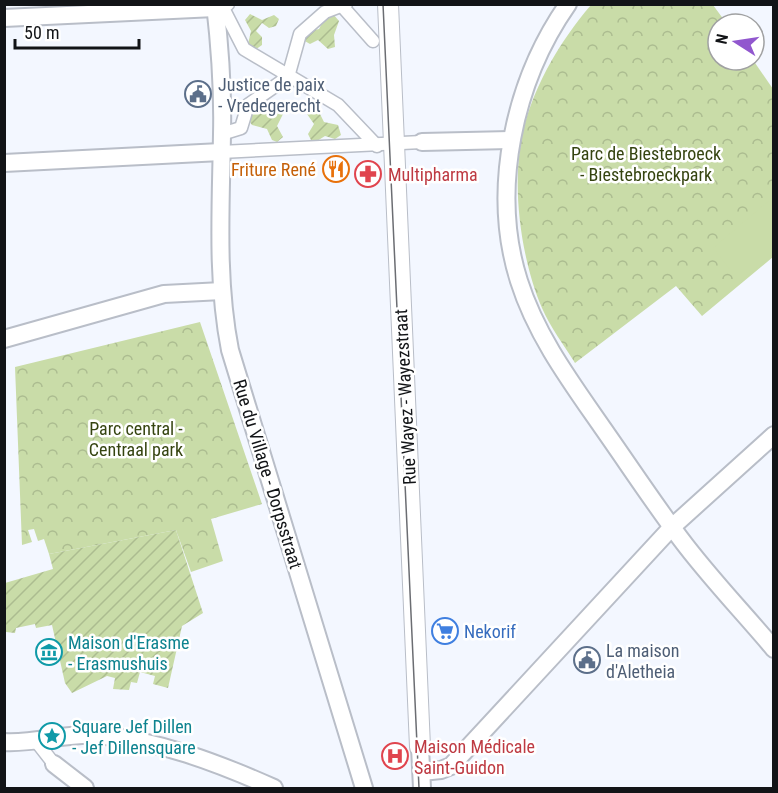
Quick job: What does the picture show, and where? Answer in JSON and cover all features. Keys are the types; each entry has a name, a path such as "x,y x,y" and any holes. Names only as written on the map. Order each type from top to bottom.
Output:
{"street":[{"name":"Rue Wayez - Wayezstraat","path":"388,4 386,145 422,780"},
{"path":"568,4 530,78 512,140 508,189 510,236 519,280 561,368 672,527 774,649"},
{"path":"228,132 241,128 248,105 288,77 300,34 326,12 344,5 373,41"},
{"path":"4,18 219,6 223,8 228,28 244,49 338,105 386,145"},
{"name":"Rue du Village - Dorpsstraat","path":"219,6 222,291 230,350 364,789"},
{"path":"4,163 422,142 512,140"},
{"path":"4,339 164,294 222,291"},
{"path":"422,780 451,766 672,527 774,435"},
{"path":"4,742 94,735 142,743 198,757 274,789"},
{"path":"36,741 54,764 85,789"}],"green space":[{"name":"Parc de Biestebroeck - Biestebroeckpark","path":"591,5 713,5 718,12 706,12 706,72 761,72 773,89 773,257 702,316 676,286 575,363 545,315 529,270 518,204 518,162 525,124 538,87 557,52"},
{"path":"250,14 262,20 274,15 279,19 276,26 269,28 262,23 256,31 262,37 262,45 255,50 248,44 251,31 245,20"},
{"path":"333,14 339,21 334,35 335,47 328,49 318,40 310,44 303,40 306,32 319,29 324,19"},
{"path":"279,108 283,114 277,126 283,137 277,142 272,140 267,129 252,125 248,119 253,111 267,113"},
{"path":"310,108 318,110 324,122 338,125 341,135 335,139 325,136 317,141 311,140 308,134 314,124 307,114"},
{"path":"770,200 773,204 773,254 740,282 713,248"},
{"name":"Parc central - Centraal park","path":"200,322 262,504 211,519 223,561 191,572 176,530 49,554 44,539 38,541 34,529 28,530 32,542 22,545 15,367"},
{"path":"176,530 203,613 182,626 168,688 153,684 155,676 140,672 137,683 131,682 129,690 113,689 115,678 107,676 72,693 65,683 52,625 36,628 35,624 16,628 15,633 6,632 5,583 53,569 49,554"}],"tram line":[{"path":"383,4 419,788"}],"place":[{"name":"Justice de paix - Vredegerecht","path":"198,94"},
{"name":"Friture René","path":"336,169"},
{"name":"Multipharma","path":"368,174"},
{"name":"Nekorif","path":"445,631"},
{"name":"Maison d'Erasme - Erasmushuis","path":"49,652"},
{"name":"La maison d'Aletheia","path":"587,660"},
{"name":"Square Jef Dillen - Jef Dillensquare","path":"52,736"},
{"name":"Maison Médicale Saint-Guidon","path":"395,756"}]}
